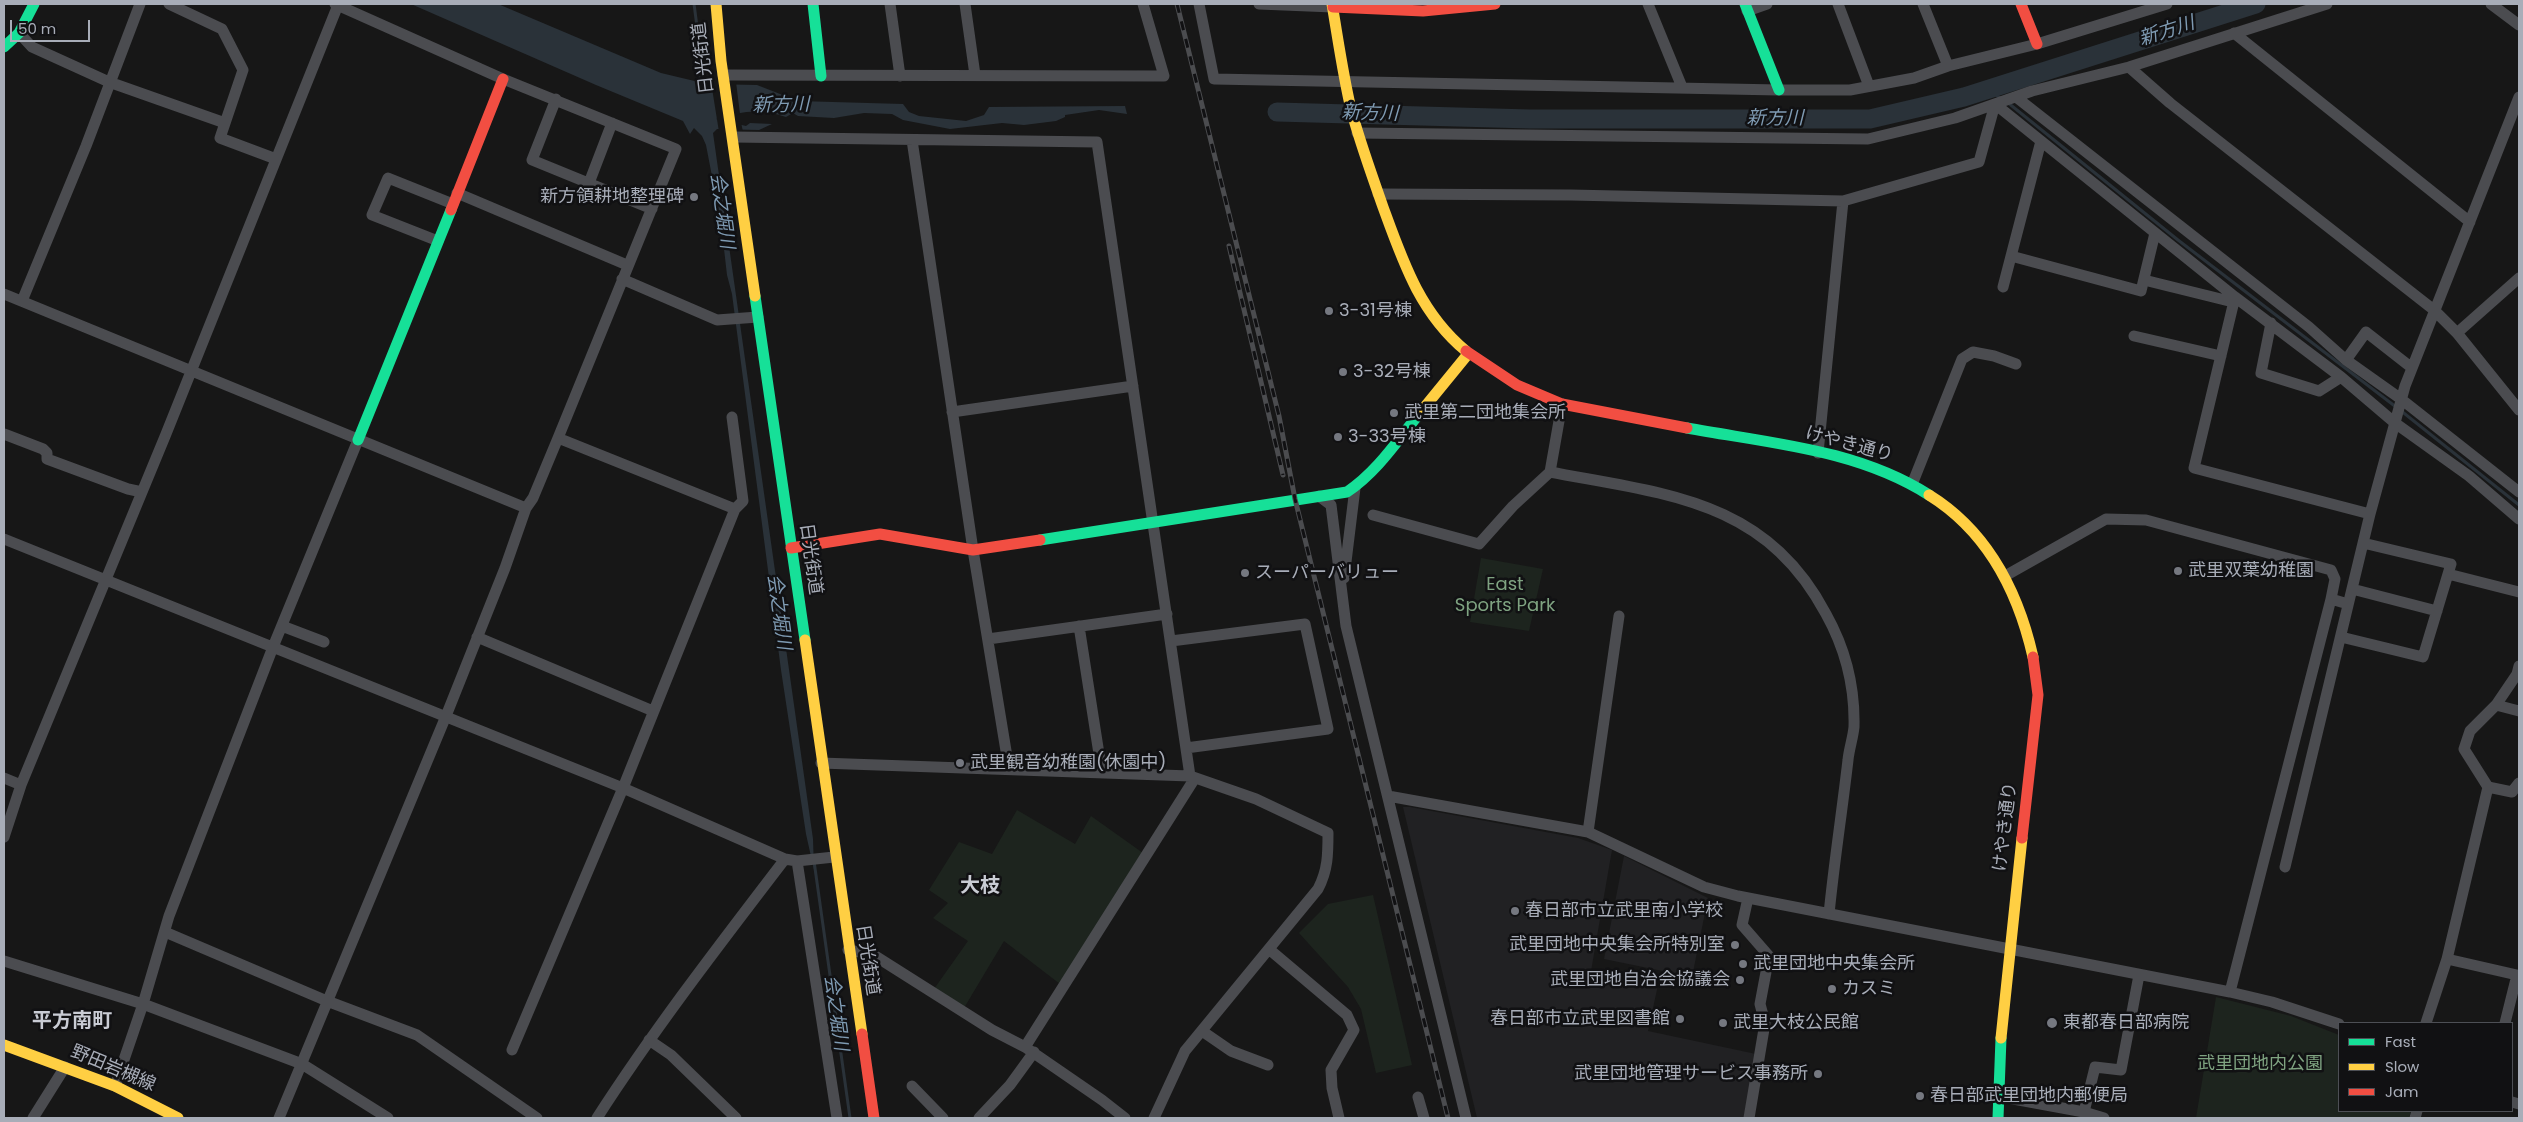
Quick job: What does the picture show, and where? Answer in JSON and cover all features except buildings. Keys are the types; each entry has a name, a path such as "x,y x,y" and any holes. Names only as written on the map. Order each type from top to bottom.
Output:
{"main road":[{"path":"4,47 19,33 34,4"},
{"name":"日光街道","path":"716,4 723,77 733,135 834,857 874,1118"},
{"path":"813,4 821,76"},
{"path":"1332,6 1422,7 1495,4"},
{"path":"2021,4 2037,44"},
{"name":"けやき通り","path":"1332,6 1348,96 1356,129 1378,194 1413,285 1429,311 1468,354 1498,376 1530,393 1562,404 1818,453 1874,467 1912,482 1933,495 1970,527 2005,576 2016,598 2031,643 2038,695 2013,915 2012,950 1999,1053 1998,1118"},
{"path":"1746,7 1779,90"},
{"path":"358,440 503,78"},
{"path":"791,548 880,534 973,550 1347,492 1355,488 1376,468 1468,354"},
{"name":"野田岩槻線","path":"4,1045 115,1086 178,1118"}],"street":[{"path":"22,301 89,138 140,4"},
{"path":"169,4 222,30 243,70 220,138 276,159"},
{"path":"4,837 21,785 142,492 337,4 503,78 676,149 533,498 526,508 446,716 279,1118"},
{"path":"890,4 900,76"},
{"path":"965,4 975,75"},
{"path":"723,77 1164,76 1143,4"},
{"path":"1199,4 1214,78 1779,90 1850,90 1914,78 1948,66 2037,44 2167,4"},
{"path":"1259,4 1332,6"},
{"path":"1648,4 1682,87"},
{"path":"1746,7 1767,4"},
{"path":"1838,4 1869,86"},
{"path":"1924,4 1948,66"},
{"path":"1356,129 1868,139 1955,118 2016,97 2129,67 2327,4"},
{"path":"2490,4 2519,25"},
{"path":"19,33 32,47 109,82 164,99 225,123"},
{"path":"2234,33 2470,222"},
{"path":"2129,67 2170,103 2434,310 2457,333 2519,410"},
{"path":"2016,97 2310,327 2346,360 2401,399 2519,492"},
{"path":"2285,867 2370,514 2401,399 2434,310 2519,97"},
{"path":"556,99 532,160 652,209"},
{"path":"1995,104 2155,232 2234,299 2271,323 2341,377 2395,423 2469,476 2519,517"},
{"path":"1378,194 1580,195 1843,201 1979,162 1995,104"},
{"path":"590,183 612,123"},
{"path":"733,135 912,140 1097,142 1186,748 1193,777 1029,1050 1010,1085 979,1118"},
{"path":"912,140 973,550 1009,769"},
{"path":"2003,287 2041,141"},
{"path":"438,241 372,215 388,178 452,204"},
{"path":"457,193 627,265"},
{"path":"1818,453 1843,201"},
{"path":"2011,256 2142,291 2155,232"},
{"path":"2457,333 2519,278"},
{"path":"622,279 717,320 726,321 758,317"},
{"path":"2144,280 2234,299"},
{"path":"4,294 526,508"},
{"path":"2234,299 2194,468 2370,514"},
{"path":"2271,323 2261,373 2319,391 2341,377"},
{"path":"2346,360 2366,332 2412,368"},
{"path":"2134,336 2221,356"},
{"path":"1912,482 1962,359 1974,352 1994,356 2016,364"},
{"path":"952,412 1133,386"},
{"path":"1373,515 1479,544 1513,506 1550,472 1562,404"},
{"path":"512,1050 623,788 735,509 743,501 732,417"},
{"path":"4,434 43,450 47,453 47,459 128,489 142,492"},
{"path":"558,438 735,509"},
{"path":"115,1086 165,932 273,647 358,440"},
{"path":"1550,472 1672,495 1712,508 1750,527 1778,550 1814,591 1840,640 1851,686 1854,726 1829,914"},
{"path":"1342,598 1355,488"},
{"path":"1319,496 1331,506 1346,626 1466,1118"},
{"path":"2005,576 2106,519 2146,520 2331,570 2335,580 2331,599 2230,992"},
{"path":"4,539 623,788 785,859 799,861 834,857"},
{"path":"2341,637 2424,657 2451,564 2363,543"},
{"path":"2448,574 2519,592"},
{"path":"2352,589 2437,611"},
{"path":"2331,599 2348,604"},
{"path":"988,639 1167,614"},
{"path":"1588,832 1619,616"},
{"path":"1171,641 1305,624 1328,729 1186,748"},
{"path":"282,626 324,642"},
{"path":"1079,626 1102,773"},
{"path":"477,637 653,711"},
{"path":"2426,1022 2447,959 2488,787 2464,749 2470,731 2496,705 2517,674 2519,666"},
{"path":"2496,705 2519,711"},
{"path":"821,763 1193,777 1256,800 1328,833 1328,858 1325,876 1318,889 1270,950 1185,1051 1154,1118"},
{"path":"4,778 21,785"},
{"path":"2488,787 2512,792 2519,783"},
{"path":"1388,796 1588,832 1704,887 1748,898 2230,992 2272,1002 2338,1024"},
{"path":"597,1118 649,1040 695,976 785,859"},
{"path":"799,861 837,1118"},
{"path":"1748,898 1742,925 1769,956 1760,1004 1765,1023 1749,1118"},
{"path":"165,932 328,1001 417,1035 537,1118"},
{"path":"848,950 872,954 992,1030 1029,1050 1125,1118"},
{"path":"1270,950 1347,1015 1354,1030 1331,1070 1332,1088 1339,1118"},
{"path":"2447,959 2517,975 2505,1022"},
{"path":"4,961 143,1004 302,1064 388,1118"},
{"path":"2084,1112 2095,1067 2121,1070 2139,975"},
{"path":"1202,1031 1231,1051 1268,1064"},
{"path":"649,1040 671,1055 736,1118"},
{"path":"33,1118 65,1067"},
{"path":"912,1086 943,1118"},
{"path":"1997,1096 2084,1112 2104,1118"},
{"path":"1418,1097 1424,1118"}],"shaded area":[{"name":"春日部市立武里南小学校","path":"1403,807 1578,838 1612,850 1591,971 1658,985 1648,1031 1756,1054 1744,1118 1477,1118"},
{"path":"1624,856 1708,898 1692,977 1604,959"}],"green space":[{"name":"East Sports Park","path":"1481,558 1543,569 1529,631 1470,622"},
{"path":"1017,810 1075,844 1091,816 1143,853 1060,984 1004,941 964,1008 934,989 968,941 933,918 948,903 929,890 959,842 992,854"},
{"path":"1373,895 1412,1065 1376,1073 1361,1009 1348,987 1299,933 1328,904"},
{"name":"武里団地内公園","path":"2216,997 2291,1016 2338,1035 2338,1112 2411,1112 2409,1118 2196,1118"}],"water":[{"path":"411,4 498,4 661,73 707,84 757,85 798,101 903,104 909,112 919,116 966,121 984,115 989,107 1125,106 1127,114 1099,110 1065,115 1065,117 1056,121 1024,125 1002,123 950,129 903,120 892,114 864,113 834,118 798,116 793,113 786,117 767,112 751,112 716,119 746,126 750,123 772,124 759,130 717,129 713,133 813,839 814,870 806,834 781,670 732,294 727,275 721,223 706,145 702,136 694,128 690,134 683,121"}],"pier":[{"path":"711,82 736,82 740,114 725,119 741,122 743,132 719,132"}],"waterway":[{"path":"694,4 702,64"},
{"name":"新方川","path":"1277,112 1530,119 1870,119 1964,97 2256,4"},
{"path":"700,78 701,86"},
{"path":"1986,89 2002,99"},
{"path":"2007,102 2178,240 2396,407"},
{"path":"2400,410 2519,505"},
{"name":"会之堀川","path":"814,861 850,1118"}],"railway":[{"path":"1177,4 1279,416 1295,499 1448,1118"},
{"path":"1229,246 1283,475"}],"traffic: fast":[{"path":"4,47 19,33 34,4"},
{"path":"813,4 821,76"},
{"path":"1745,4 1779,90"},
{"path":"358,440 451,210"},
{"path":"755,296 805,640"},
{"path":"1040,540 1347,492 1377,466 1419,414"},
{"path":"1687,428 1780,444 1842,458 1872,467 1929,495"},
{"path":"1998,1118 2001,1038"}],"traffic: slow":[{"path":"716,4 721,61 755,296"},
{"path":"1332,4 1351,109 1366,159 1398,247 1415,285 1436,320 1466,351"},
{"path":"1419,414 1468,354"},
{"path":"1929,495 1968,526 1997,565 2019,609 2033,657"},
{"path":"805,640 862,1034"},
{"path":"2001,1038 2022,838"},
{"path":"4,1045 115,1086 178,1118"}],"traffic: jam":[{"path":"1333,7 1423,11 1495,4"},
{"path":"2021,4 2037,44"},
{"path":"451,210 503,79"},
{"path":"1466,351 1517,385 1562,404 1687,428"},
{"path":"791,548 880,534 973,550 1040,540"},
{"path":"2022,838 2038,695 2033,657"},
{"path":"862,1034 874,1118"}],"place":[{"name":"新方領耕地整理碑","path":"694,197"},
{"name":"3-31号棟","path":"1329,311"},
{"name":"3-32号棟","path":"1343,372"},
{"name":"武里第二団地集会所","path":"1394,413"},
{"name":"3-33号棟","path":"1338,437"},
{"name":"武里双葉幼稚園","path":"2178,571"},
{"name":"スーパーバリュー","path":"1245,573"},
{"name":"武里観音幼稚園(休園中)","path":"960,763"},
{"name":"春日部市立武里南小学校","path":"1515,911"},
{"name":"武里団地中央集会所特別室","path":"1735,945"},
{"name":"武里団地中央集会所","path":"1743,964"},
{"name":"武里団地自治会協議会","path":"1740,980"},
{"name":"カスミ","path":"1832,989"},
{"name":"春日部市立武里図書館","path":"1680,1019"},
{"name":"武里大枝公民館","path":"1723,1023"},
{"name":"東都春日部病院","path":"2052,1023"},
{"name":"武里団地管理サービス事務所","path":"1818,1074"},
{"name":"春日部武里団地内郵便局","path":"1920,1096"}],"district":[{"name":"大枝","path":"980,887"},
{"name":"平方南町","path":"72,1022"}]}
